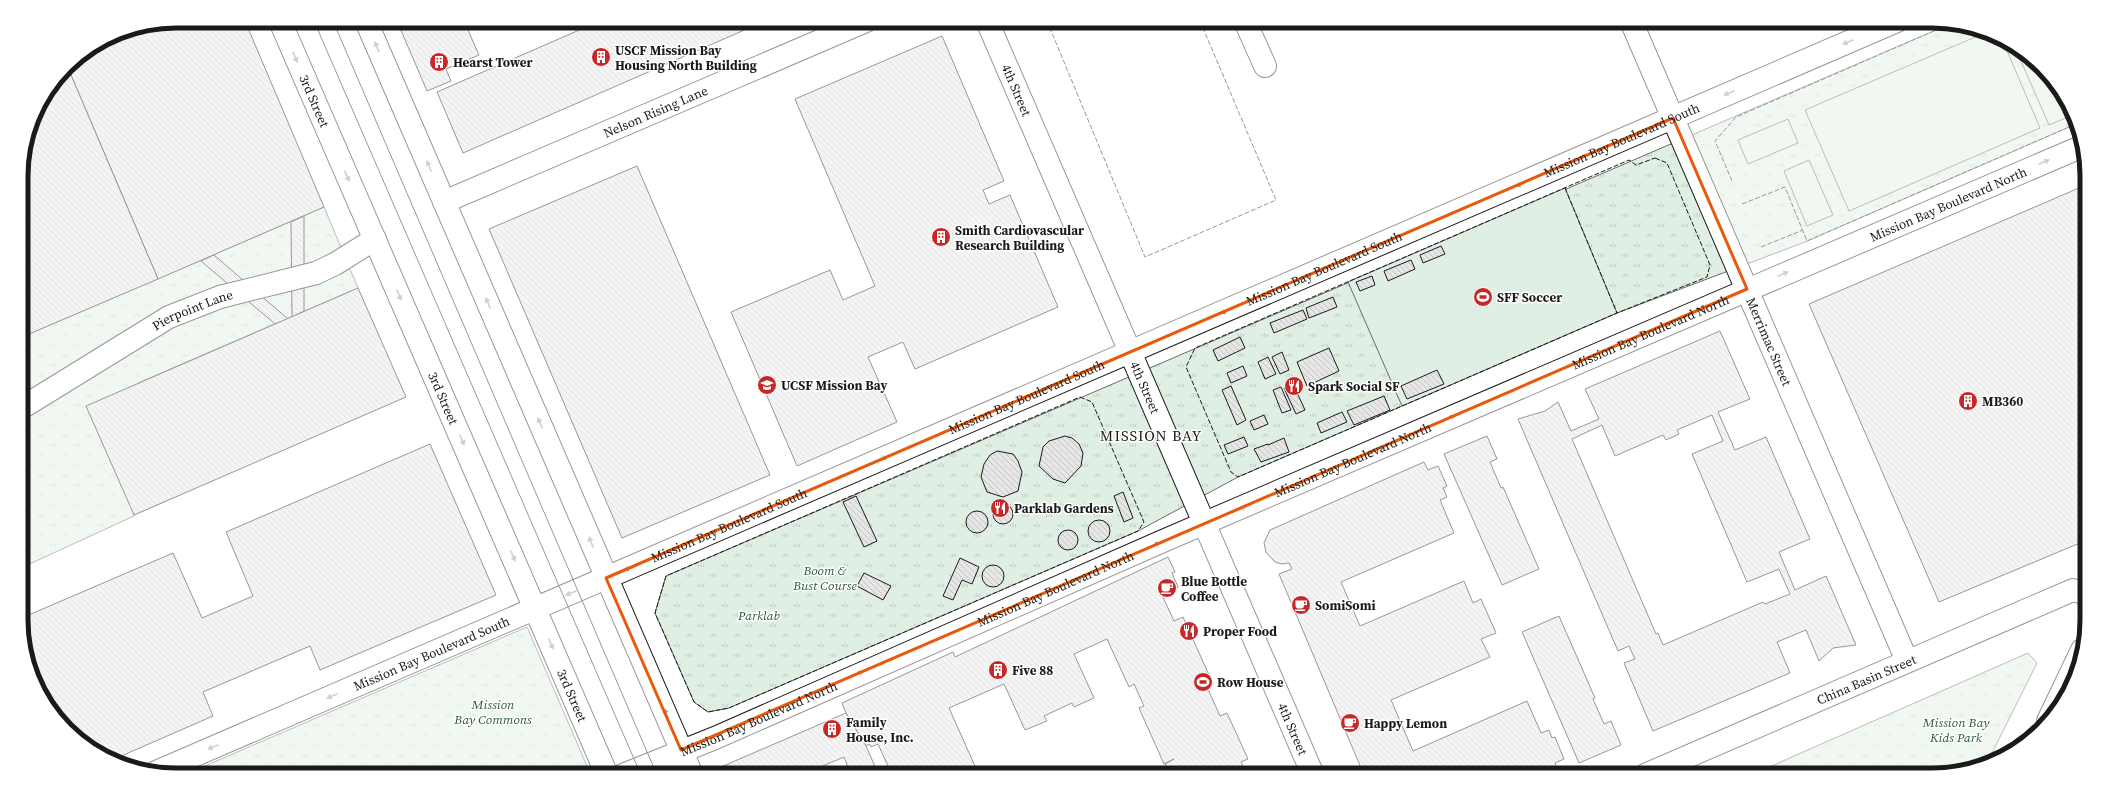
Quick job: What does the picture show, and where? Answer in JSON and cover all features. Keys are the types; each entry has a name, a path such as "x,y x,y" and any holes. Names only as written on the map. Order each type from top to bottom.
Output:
{"street":[{"name":"3rd Street","path":"283,28 604,768"},
{"path":"369,28 689,768"},
{"name":"Nelson Rising Lane","path":"444,202 850,28"},
{"name":"4th Street","path":"990,28 1310,768"},
{"path":"1248,28 1265,66"},
{"name":"Merrimac Street","path":"1634,28 1907,661"},
{"name":"Mission Bay Boulevard South","path":"165,768 1881,28"},
{"name":"Mission Bay Boulevard North","path":"640,768 681,750 715,738 806,696 1747,289 2077,148"},
{"name":"Pierpoint Lane","path":"28,404 169,317 220,297 316,272 335,264 375,239"},
{"name":"China Basin Street","path":"1661,768 2073,590 2080,592"}],"highlighted area":[{"path":"1673,118 1747,289 681,750 606,578"}],"green space":[{"name":"Parklab","path":"1941,28 1970,33 1989,39 2014,53 2030,65 2037,71 2055,94 2071,126 1805,242 1617,313 1238,477 1138,531 729,708 708,712 694,702 655,613 666,576"},
{"path":"1979,36 2006,48 2040,128 1849,211 1805,110"},
{"path":"2019,57 2037,71 2043,78 2055,94 2068,117 2049,125"},
{"path":"1788,119 1798,143 1748,164 1738,140"},
{"path":"1809,160 1833,215 1807,226 1784,171"},
{"name":"SFF Soccer","path":"1565,188 1617,313 1402,406 1348,282"},
{"path":"324,207 358,288 138,383 186,492 134,515 133,514 134,516 28,565 28,334"},
{"name":"Mission Bay Commons","path":"527,627 588,768 200,768"},
{"name":"Mission Bay Kids Park","path":"2028,653 2037,663 1989,757 1970,763 1942,768 1767,768"}],"building":[{"path":"166,28 248,28 324,207 158,279 70,72 102,48 119,39 138,33"},
{"name":"Hearst Tower","path":"400,28 467,28 479,55 446,69 451,81 427,91"},
{"name":"USCF Mission Bay Housing North Building","path":"584,28 749,28 463,153 437,92"},
{"name":"Smith Cardiovascular Research Building","path":"942,36 1004,181 983,190 989,204 1010,195 1058,307 915,369 903,342 868,357 897,422 797,466 731,312 830,270 843,300 875,286 795,99"},
{"path":"70,72 158,279 28,334 29,157 39,119 53,94"},
{"path":"637,166 770,475 622,538 489,229"},
{"name":"MB360","path":"2080,188 2080,543 1939,602 1809,304"},
{"path":"304,216 304,311 292,317 291,222"},
{"path":"1441,246 1445,254 1423,263 1420,255"},
{"path":"214,255 288,319 275,324 201,261"},
{"path":"1411,260 1415,269 1388,281 1384,271"},
{"path":"1372,276 1375,285 1360,291 1356,282"},
{"path":"358,288 406,397 134,515 86,406"},
{"path":"1333,297 1337,307 1309,318 1306,308"},
{"path":"1303,310 1307,319 1274,333 1270,323"},
{"path":"1720,331 1750,399 1718,412 1735,450 1766,437 1810,539 1779,552 1795,590 1826,576 1856,645 1833,648 1819,661 1806,630 1777,642 1790,673 1653,731 1624,663 1635,659 1629,646 1618,651 1518,419 1545,411 1558,402 1571,431 1599,419 1585,389","holes":["1712,415 1723,441 1692,454 1747,582 1779,569 1790,594 1765,604 1763,602 1663,645 1658,633 1656,634 1572,439 1602,425 1615,456 1663,435 1666,440 1679,434 1677,430"]},
{"path":"1240,337 1245,348 1218,361 1213,350"},
{"path":"1329,348 1339,371 1307,386 1297,362"},
{"path":"1282,352 1289,370 1280,374 1272,357"},
{"path":"1268,357 1276,374 1265,379 1258,362"},
{"path":"1243,366 1247,376 1231,383 1227,373"},
{"path":"1437,370 1444,384 1407,399 1401,386"},
{"path":"1293,384 1305,410 1296,414 1284,388"},
{"path":"1231,386 1246,420 1237,425 1222,390"},
{"path":"1281,387 1291,410 1282,413 1273,390"},
{"path":"1384,396 1390,410 1354,425 1347,411"},
{"path":"1342,412 1347,422 1321,433 1317,423"},
{"path":"1264,415 1268,424 1254,430 1250,421"},
{"path":"1065,436 1072,438 1079,444 1083,453 1081,466 1065,483 1053,479 1039,466 1043,447 1049,441"},
{"path":"1487,436 1497,459 1490,462 1501,488 1503,487 1539,569 1502,585 1444,454"},
{"path":"1244,437 1248,446 1228,454 1224,445"},
{"path":"1284,438 1289,452 1261,462 1254,449"},
{"path":"430,444 496,595 320,670 310,646 203,692 213,716 119,757 94,743 78,731 71,725 53,702 39,677 33,658 29,639 28,615 173,553 202,618 253,596 226,532"},
{"path":"997,451 1013,454 1018,461 1022,472 1018,491 1003,497 987,492 981,477 984,464 990,455"},
{"path":"1424,462 1428,470 1438,466 1447,486 1443,488 1447,497 1440,500 1454,533 1341,582 1360,626 1464,581 1473,603 1481,599 1496,633 1481,639 1490,657 1391,700 1413,751 1527,701 1541,733 1549,730 1552,738 1555,737 1564,759 1555,763 1557,768 1361,768 1279,574 1292,569 1289,563 1282,564 1275,562 1266,552 1264,543 1270,530"},
{"path":"1123,492 1133,518 1124,522 1114,496"},
{"path":"856,496 877,541 864,547 843,502"},
{"path":"999,504 1007,504 1013,510 1013,518 1007,524 999,524 993,518 993,510"},
{"path":"977,511 981,512 987,518 987,526 981,532 977,533 973,532 967,526 966,522 967,518 973,512"},
{"path":"1099,520 1103,521 1109,527 1109,535 1103,541 1099,542 1095,541 1089,535 1088,531 1089,527 1095,521"},
{"path":"1064,530 1072,530 1078,536 1078,544 1072,550 1064,550 1058,544 1058,536"},
{"name":"Five 88","path":"1168,557 1175,572 1172,573 1178,587 1162,595 1174,621 1183,617 1213,684 1207,687 1220,716 1227,713 1248,759 1241,762 1244,768 1167,768 1165,764 1174,759 1164,764 1139,708 1144,706 1134,684 1129,687 1107,639 1074,654 1094,698 1074,707 1072,703 1044,716 1047,721 1025,730 1004,684 949,708 976,768 889,768 878,744 871,747 869,744 866,746 846,713 842,703 953,652 955,657"},
{"path":"960,558 979,567 972,584 962,580 953,600 943,596"},
{"path":"993,565 997,566 1003,572 1003,580 997,586 993,587 989,586 983,580 982,576 983,572 989,566"},
{"path":"864,573 891,586 883,600 857,586"},
{"path":"1559,616 1595,698 1593,699 1604,724 1611,721 1621,745 1579,763 1522,632"},
{"name":"Family House, Inc.","path":"846,713 866,746 876,768 848,768 844,757 818,768 721,767"}],"tram line":[{"path":"317,28 638,768"},
{"path":"336,28 654,768"}],"fence":[{"path":"1050,28 1145,257 1276,200 1203,28"},
{"path":"1732,181 1715,141 1736,117 1941,28"},
{"path":"1742,204 1785,187 1807,241 2071,126"},
{"path":"1655,158 1667,163 1710,265 1707,277 1617,313 1238,477 1231,472 1186,367 1195,348 1629,160 1636,165 1655,158"},
{"path":"1565,188 1617,313"},
{"path":"1761,247 1803,230"},
{"path":"1080,397 1092,402 1144,522 1138,531 729,708 708,712 694,702 655,613 666,576 1080,397"}],"place":[{"name":"USCF Mission Bay Housing North Building","path":"601,57"},
{"name":"Hearst Tower","path":"439,62"},
{"name":"Smith Cardiovascular Research Building","path":"941,237"},
{"name":"SFF Soccer","path":"1483,297"},
{"name":"UCSF Mission Bay","path":"767,385"},
{"name":"Spark Social SF","path":"1294,386"},
{"name":"MB360","path":"1968,401"},
{"name":"Parklab Gardens","path":"1000,508"},
{"name":"Blue Bottle Coffee","path":"1167,588"},
{"name":"SomiSomi","path":"1301,605"},
{"name":"Proper Food","path":"1189,631"},
{"name":"Five 88","path":"998,670"},
{"name":"Row House","path":"1203,682"},
{"name":"Happy Lemon","path":"1350,723"},
{"name":"Family House, Inc.","path":"832,729"}],"district":[{"name":"MISSION BAY","path":"1151,436"}],"park label":[{"name":"Boom & Bust Course","path":"825,578"}]}
